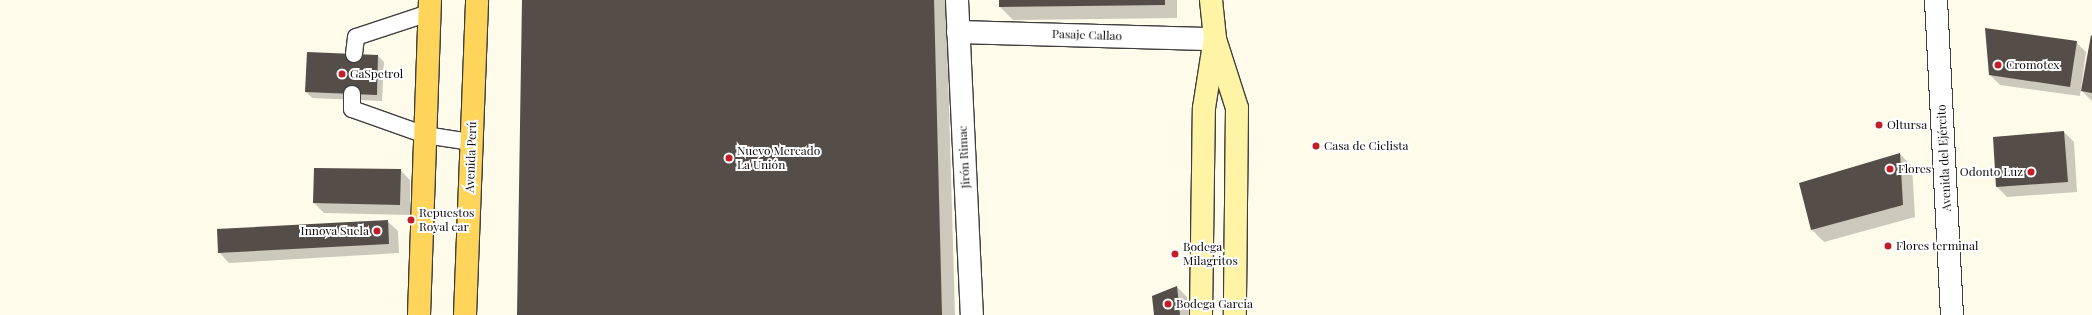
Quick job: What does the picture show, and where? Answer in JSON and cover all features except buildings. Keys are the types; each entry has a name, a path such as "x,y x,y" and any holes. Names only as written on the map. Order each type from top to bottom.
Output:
{"main road":[{"name":"Avenida Perú","path":"465,315 477,0"},
{"path":"418,315 429,7"}],"street":[{"name":"Jirón Rimac","path":"957,0 972,315"},
{"path":"1211,0 1215,39 1237,108 1235,315"},
{"name":"Avenida del Ejército","path":"1936,0 1952,315"},
{"name":"Pasaje Callao","path":"958,32 1215,39"},
{"path":"1201,315 1204,108 1215,39"}],"lane":[{"path":"354,54 356,37 429,7"},
{"path":"352,94 352,109 425,135 471,142"}],"place":[{"name":"Cromotex","path":"1998,65"},
{"name":"GaSpetrol","path":"342,74"},
{"name":"Oltursa","path":"1879,125"},
{"name":"Casa de Ciclista","path":"1316,146"},
{"name":"Nuevo Mercado La Unión","path":"729,158"},
{"name":"Flores","path":"1890,169"},
{"name":"Odonto Luz","path":"2031,172"},
{"name":"Repuestos Royal car","path":"411,220"},
{"name":"Innova Suela","path":"377,231"},
{"name":"Flores terminal","path":"1888,246"},
{"name":"Bodega Milagritos","path":"1175,254"},
{"name":"Bodega Garcia","path":"1168,304"}]}
